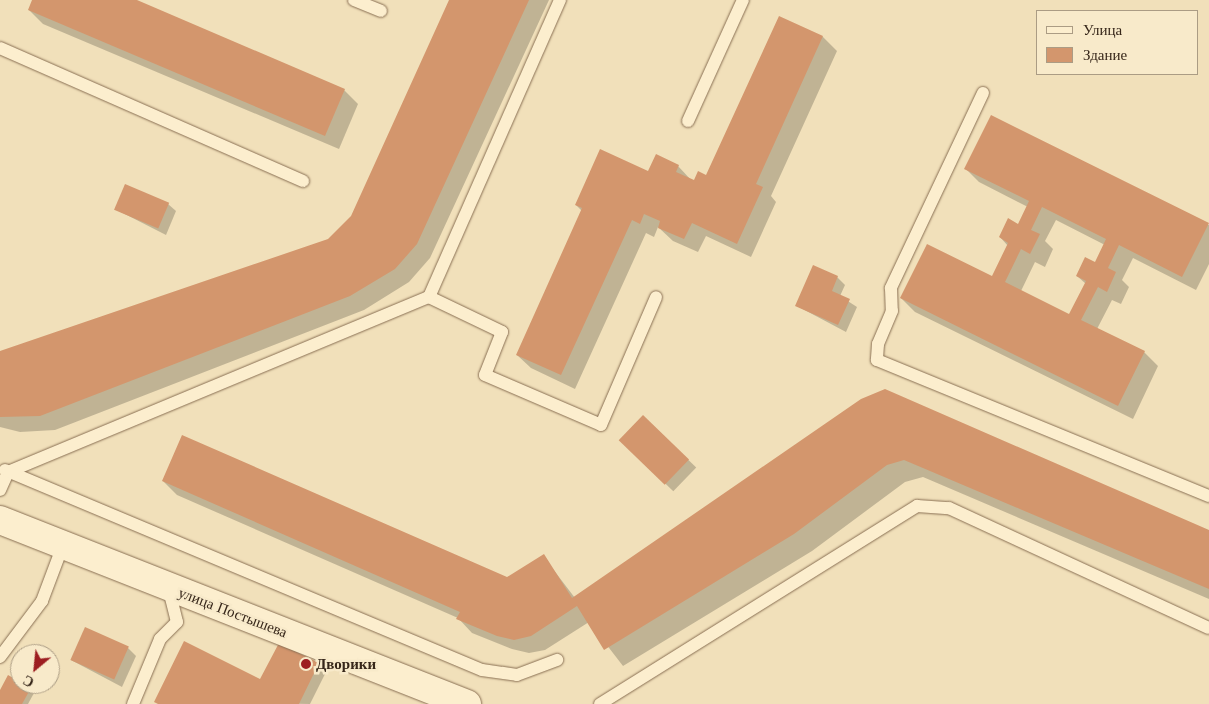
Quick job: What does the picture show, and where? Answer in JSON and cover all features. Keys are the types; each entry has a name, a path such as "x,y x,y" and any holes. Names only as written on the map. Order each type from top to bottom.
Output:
{"street":[{"name":"улица Постышева","path":"0,520 466,704"}],"lane":[{"path":"354,0 381,11"},
{"path":"4,470 430,297 560,0"},
{"path":"688,121 743,0"},
{"path":"0,48 303,181"},
{"path":"983,93 891,288 892,311 878,344 877,360 1209,496"},
{"path":"430,297 502,332 485,376 601,425 656,297"},
{"path":"0,490 4,470"},
{"path":"4,470 482,670 518,675 557,660"},
{"path":"600,704 917,506 950,508 1209,628"},
{"path":"0,657 42,601 64,546"},
{"path":"133,704 160,639 177,622 168,587"}],"building":[{"path":"32,0 137,0 345,89 325,136 28,10"},
{"path":"449,0 529,0 417,244 395,269 350,296 40,416 0,417 0,351 328,239 351,216"},
{"path":"779,16 823,36 756,184 763,187 737,244 692,223 684,239 658,228 660,221 644,214 640,224 632,220 561,375 516,355 582,208 575,205 600,149 648,171 656,154 679,165 676,172 694,180 698,171 706,175"},
{"path":"991,115 1209,223 1182,277 1119,245 1108,268 1116,272 1107,292 1098,287 1081,320 1145,351 1118,406 900,298 927,244 992,276 1008,243 999,237 1008,218 1018,224 1029,201 964,169","holes":["1042,207 1106,239 1095,262 1085,257 1076,276 1086,281 1069,314 1005,282 1021,249 1030,254 1040,234 1031,230"]},
{"path":"125,184 169,203 158,229 114,210"},
{"path":"813,265 838,276 832,291 850,299 838,325 795,306"},
{"path":"885,389 1209,530 1209,589 904,460 887,465 794,534 604,650 577,606 531,636 514,640 497,636 456,619 460,612 162,481 182,435 507,577 544,554 572,598 861,399"},
{"path":"643,415 689,459 665,485 619,440"},
{"path":"85,627 129,647 114,679 70,660"},
{"path":"184,641 260,679 279,643 319,663 299,704 158,704 154,702"},
{"path":"8,675 10,676 10,694 28,694 22,704 0,704 0,690"}],"place":[{"name":"Дворики","path":"306,664"}]}
